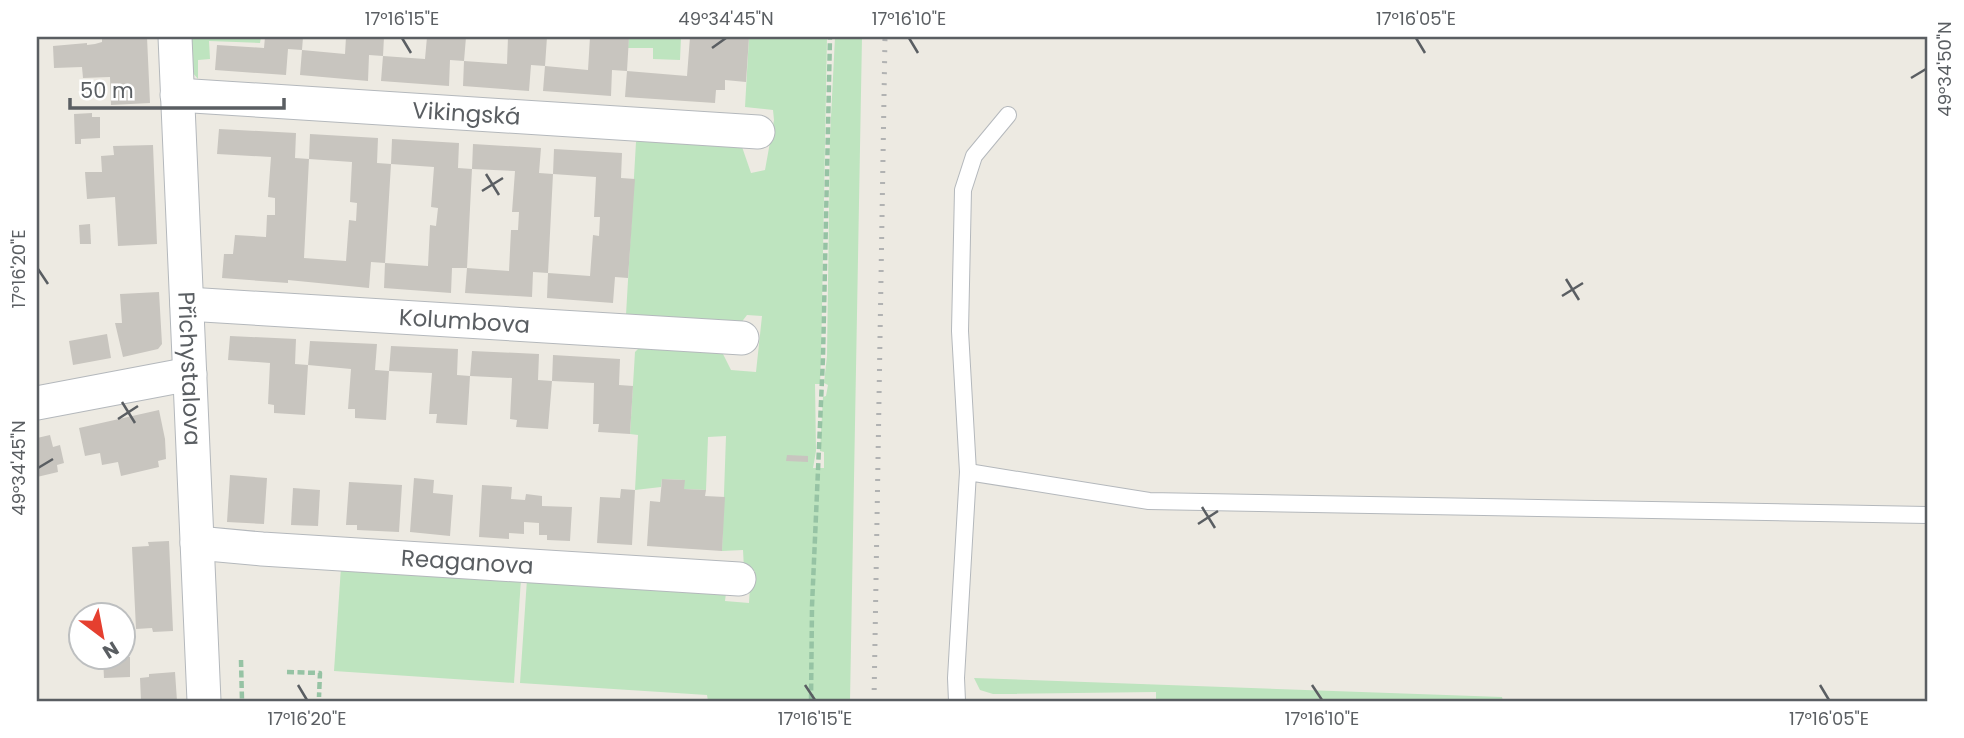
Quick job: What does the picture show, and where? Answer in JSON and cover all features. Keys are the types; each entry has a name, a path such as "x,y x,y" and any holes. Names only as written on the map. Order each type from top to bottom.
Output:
{"street":[{"name":"Přichystalova","path":"175,37 204,701"},
{"name":"Vikingská","path":"177,95 758,132"},
{"name":"Kolumbova","path":"187,304 742,338"},
{"path":"37,403 190,374"},
{"name":"Reaganova","path":"197,543 739,579"}],"lane":[{"path":"957,701 956,678 968,472 960,331 963,190 974,156 1008,115"},
{"path":"968,472 1149,501 1927,514"}],"path":[{"path":"811,701 812,593 823,357 830,37"},
{"path":"241,660 242,701"},
{"path":"287,672 320,673 319,697"}],"green space":[{"path":"190,37 261,37 260,43 209,41 210,59 198,60 198,79 192,72"},
{"path":"629,37 681,37 680,60 653,59 653,48 628,48"},
{"path":"749,37 827,37 821,359 820,384 815,384 816,451 813,468 824,468 824,452 820,451 823,397 826,396 828,385 824,383 827,356 830,137 835,37 862,37 850,701 708,701 707,695 520,683 527,579 727,585 725,601 749,603 750,586 754,586 755,571 744,569 743,550 722,551 726,436 708,437 706,490 684,489 684,480 662,479 661,487 635,490 638,435 630,434 635,352 639,348 721,350 731,370 756,372 762,316 747,315 737,328 626,315 636,142 642,137 740,141 751,173 765,170 774,120 773,110 745,107"},
{"path":"341,567 521,579 514,683 334,671"},
{"path":"974,678 1502,697 1503,701 1156,701 1156,692 993,694 980,690"}],"building":[{"path":"108,37 147,37 150,103 111,105 110,77 83,78 82,67 54,68 53,46 95,44"},
{"path":"265,37 303,37 302,50 288,49 286,75 215,70 217,45 264,48"},
{"path":"346,37 384,37 383,56 369,55 368,81 300,75 302,50 345,54"},
{"path":"427,37 466,37 464,61 450,60 449,86 381,81 383,56 425,59"},
{"path":"508,37 547,37 545,66 531,65 529,91 463,86 464,61 507,64"},
{"path":"590,37 629,37 627,71 612,70 611,96 543,91 545,66 588,70"},
{"path":"690,37 749,37 746,82 725,80 725,90 716,90 715,103 625,97 627,71 687,76"},
{"path":"92,113 92,117 100,117 100,138 81,139 81,144 75,144 74,114"},
{"path":"219,129 296,133 295,158 309,159 310,134 378,138 377,163 391,164 385,263 371,262 369,288 288,280 288,283 222,278 224,254 233,254 235,235 266,237 267,215 275,215 275,198 268,197 271,157 217,154","holes":["309,159 352,162 350,202 357,203 356,221 349,220 346,261 304,258"]},
{"path":"392,139 459,143 458,168 472,169 467,268 452,268 451,293 384,288 385,263 428,266 430,225 436,226 438,208 431,207 434,167 391,164"},
{"path":"473,144 541,148 539,173 553,174 548,273 533,272 532,297 465,293 467,268 509,271 511,230 518,230 519,212 512,212 515,171 472,169"},
{"path":"153,145 157,244 118,246 115,197 87,199 85,172 102,172 101,156 114,155 113,146"},
{"path":"554,149 622,153 621,178 635,179 628,278 615,277 613,303 547,298 548,273 590,276 593,235 599,236 600,217 594,217 596,177 553,174"},
{"path":"90,224 91,244 80,244 79,225"},
{"path":"159,292 162,344 158,349 123,357 115,323 122,323 120,294"},
{"path":"107,334 111,358 73,365 69,341"},
{"path":"230,336 296,339 295,364 308,365 305,415 274,413 274,405 268,404 270,363 228,360"},
{"path":"310,341 377,344 375,370 389,371 386,420 355,418 355,409 348,409 351,369 308,365"},
{"path":"391,346 458,349 457,375 470,376 467,425 436,423 437,414 429,414 432,373 389,371"},
{"path":"472,351 539,354 538,380 552,381 548,429 516,427 517,420 510,419 512,378 470,376"},
{"path":"553,355 620,359 619,385 633,386 630,434 598,432 599,424 593,424 594,383 552,381"},
{"path":"159,410 166,459 158,461 159,467 121,476 118,462 102,465 100,453 85,456 79,428"},
{"path":"50,435 53,447 60,445 64,463 57,465 58,472 37,477 37,438"},
{"path":"787,455 808,456 808,462 786,461"},
{"path":"230,475 267,478 264,524 227,522"},
{"path":"414,478 434,480 433,493 453,495 450,536 410,532"},
{"path":"662,479 685,480 684,489 706,490 705,496 725,497 722,551 647,546 650,501 660,502"},
{"path":"349,482 402,485 399,532 357,530 357,525 346,525"},
{"path":"482,485 512,487 511,499 525,500 526,494 542,496 542,506 572,507 570,541 547,540 547,535 539,535 539,523 524,522 524,534 509,533 509,539 479,537"},
{"path":"293,488 320,490 318,526 291,525"},
{"path":"621,489 635,490 632,545 597,543 600,497 620,498"},
{"path":"169,541 173,631 136,629 132,547 149,546 148,542"},
{"path":"104,672 130,672 130,677 104,678"},
{"path":"175,672 177,701 141,701 140,678 149,677 149,674"}],"railway":[{"path":"874,701 885,37"}]}
